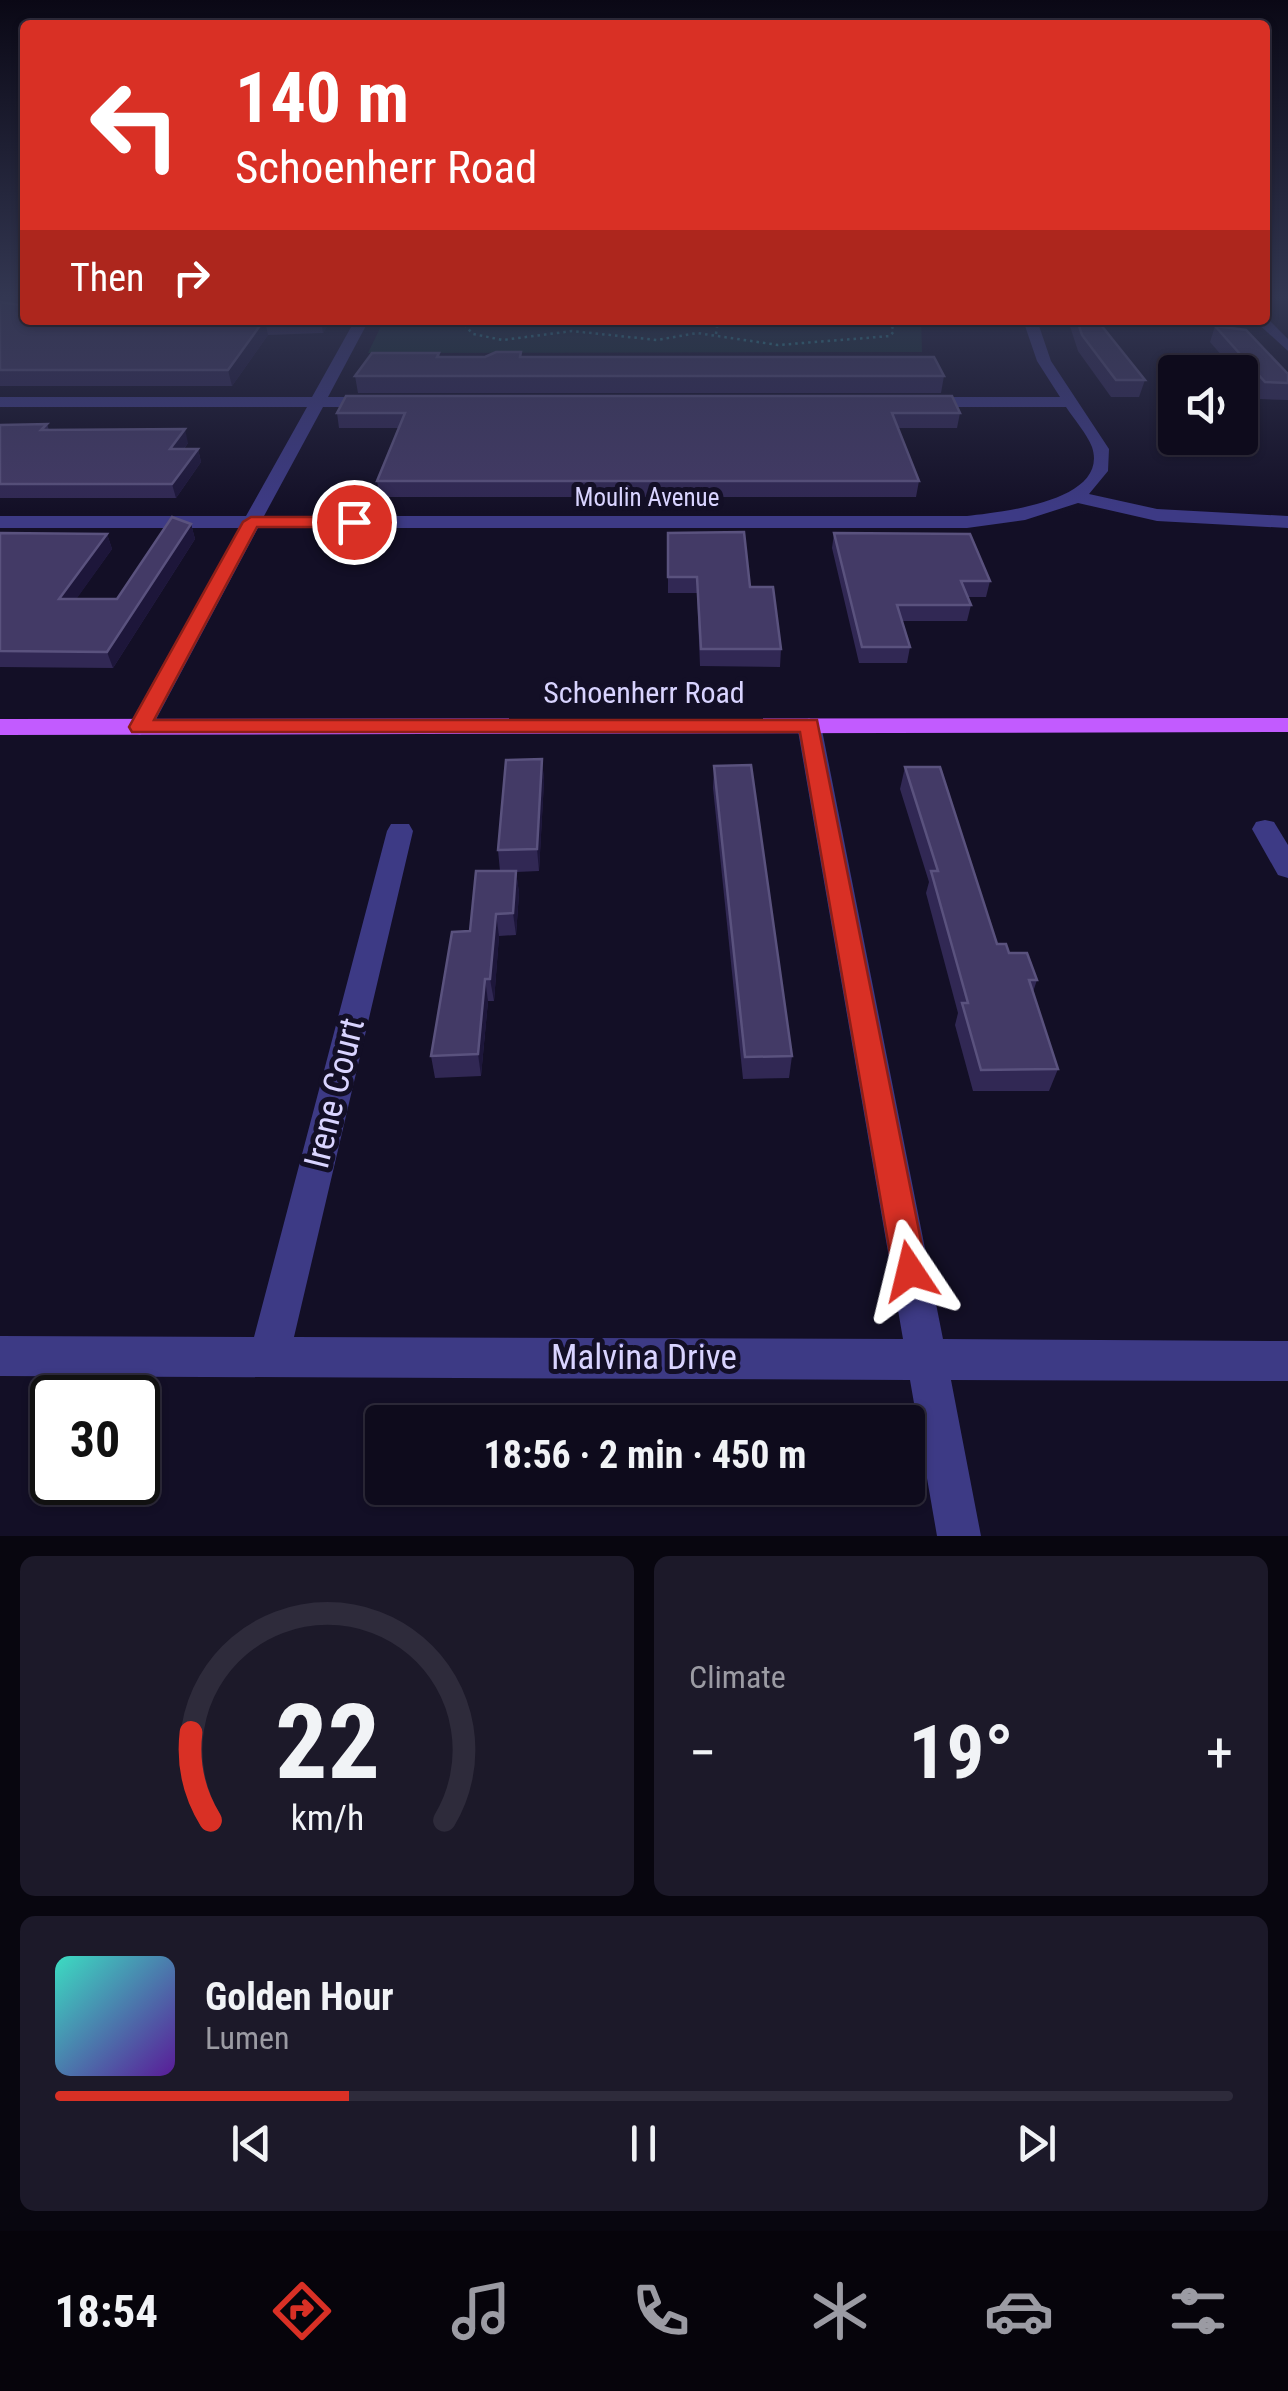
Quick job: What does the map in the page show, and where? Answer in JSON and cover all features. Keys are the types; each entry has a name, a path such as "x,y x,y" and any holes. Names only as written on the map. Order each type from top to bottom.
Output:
{"main road":[{"name":"Schoenherr Road","path":"0,726 1288,725"}],"street":[{"path":"140,727 334,370"},
{"path":"1050,370 1098,440 1103,458 1092,483 1076,496"},
{"path":"0,402 397,402"},
{"path":"892,402 1072,402"},
{"path":"1076,496 1157,515 1288,522"},
{"name":"Moulin Avenue","path":"0,522 967,522 1025,514 1076,496"},
{"path":"809,725 959,1536"},
{"path":"1265,829 1288,868"},
{"name":"Irene Court","path":"268,1356 400,831"},
{"name":"Malvina Drive","path":"0,1356 1288,1361"}],"building":[{"path":"0,370 228,370 228,370"},
{"path":"360,370 941,370 944,376 355,376"},
{"path":"1108,370 1137,370 1145,380 1116,380"},
{"path":"1258,370 1284,370 1288,383 1265,382"},
{"path":"346,396 952,396 960,413 892,413 919,481 377,481 405,413 337,413"},
{"path":"47,424 41,430 185,429 170,449 198,449 172,484 0,484 0,425"},
{"path":"172,517 191,524 107,652 0,651 0,533 107,534 59,599 117,599"},
{"path":"744,532 750,587 773,587 781,649 701,649 697,577 668,577 668,533"},
{"path":"834,533 970,534 990,581 961,581 971,605 897,605 910,647 862,647"},
{"path":"542,759 537,849 498,850 506,760"},
{"path":"751,765 792,1056 745,1057 714,766"},
{"path":"905,767 940,767 997,944 1006,944 1009,953 1027,953 1037,980 1029,980 1058,1069 981,1070 962,1003 968,1003 931,871 938,871"},
{"path":"476,871 516,871 513,913 496,914 478,1054 431,1056 452,932 470,931"}],"route":[{"path":"354,522 251,522 140,727 809,725 910,1271"}]}
